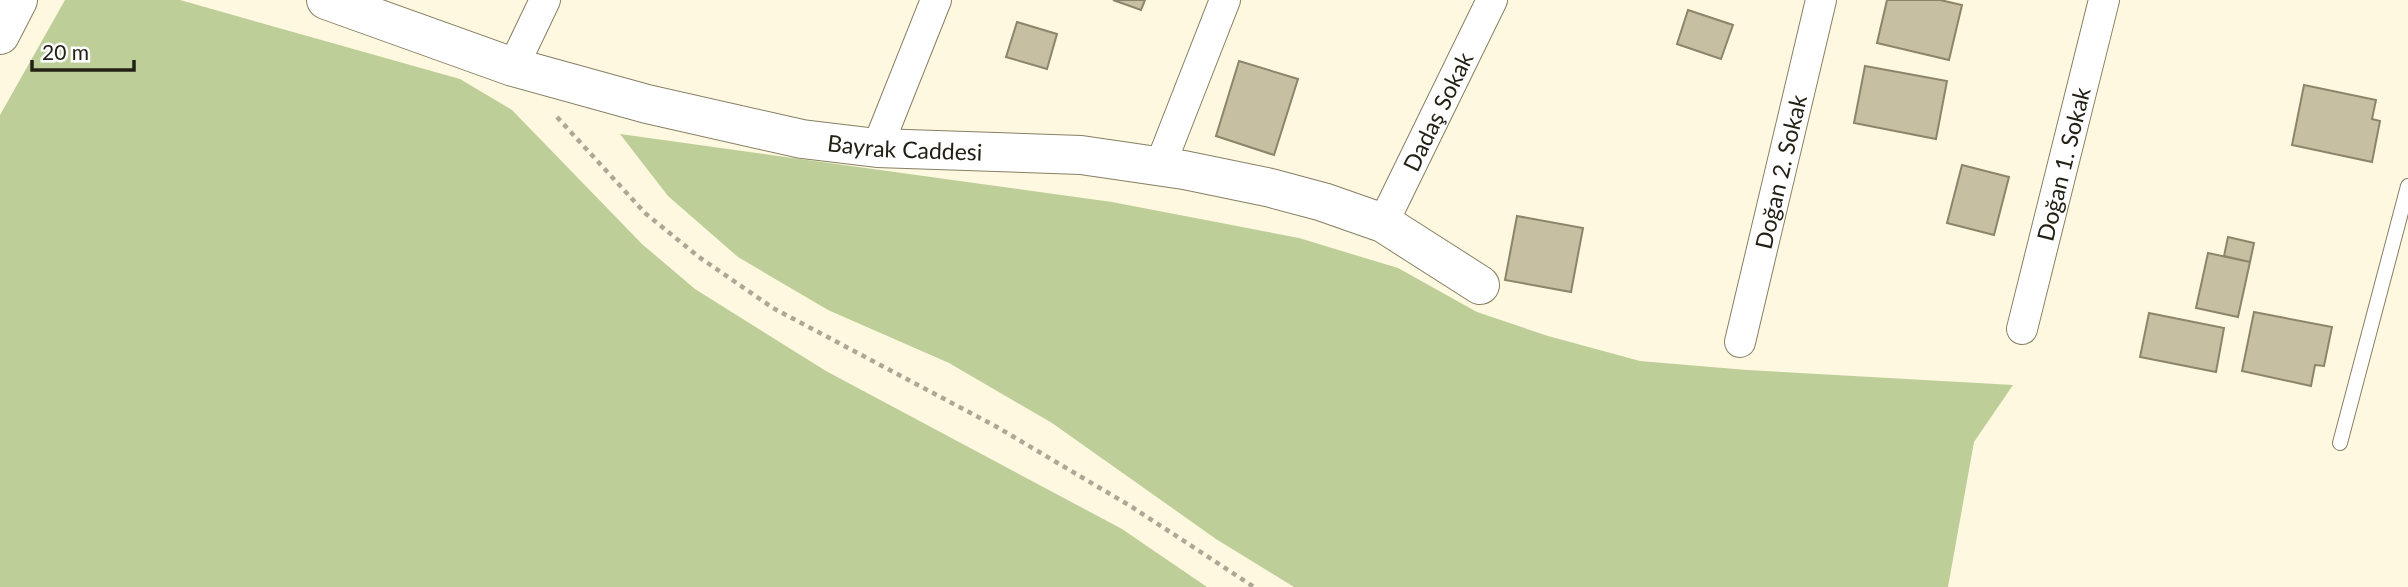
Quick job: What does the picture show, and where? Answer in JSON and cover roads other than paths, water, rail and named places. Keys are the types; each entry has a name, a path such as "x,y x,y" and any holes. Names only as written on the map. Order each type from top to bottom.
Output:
{"street":[{"path":"0,35 18,0"},
{"name":"Bayrak Caddesi","path":"326,0 513,67 647,104 802,139 877,148 1081,155 1160,166 1271,188 1383,223 1480,285"},
{"path":"513,67 545,0"},
{"path":"877,148 936,0"},
{"path":"1160,166 1225,0"},
{"name":"Dadaş Sokak","path":"1383,223 1492,0"},
{"name":"Doğan 2. Sokak","path":"1740,342 1821,0"},
{"name":"Doğan 1. Sokak","path":"2022,329 2104,0"}],"lane":[{"path":"2340,443 2408,186"}]}
